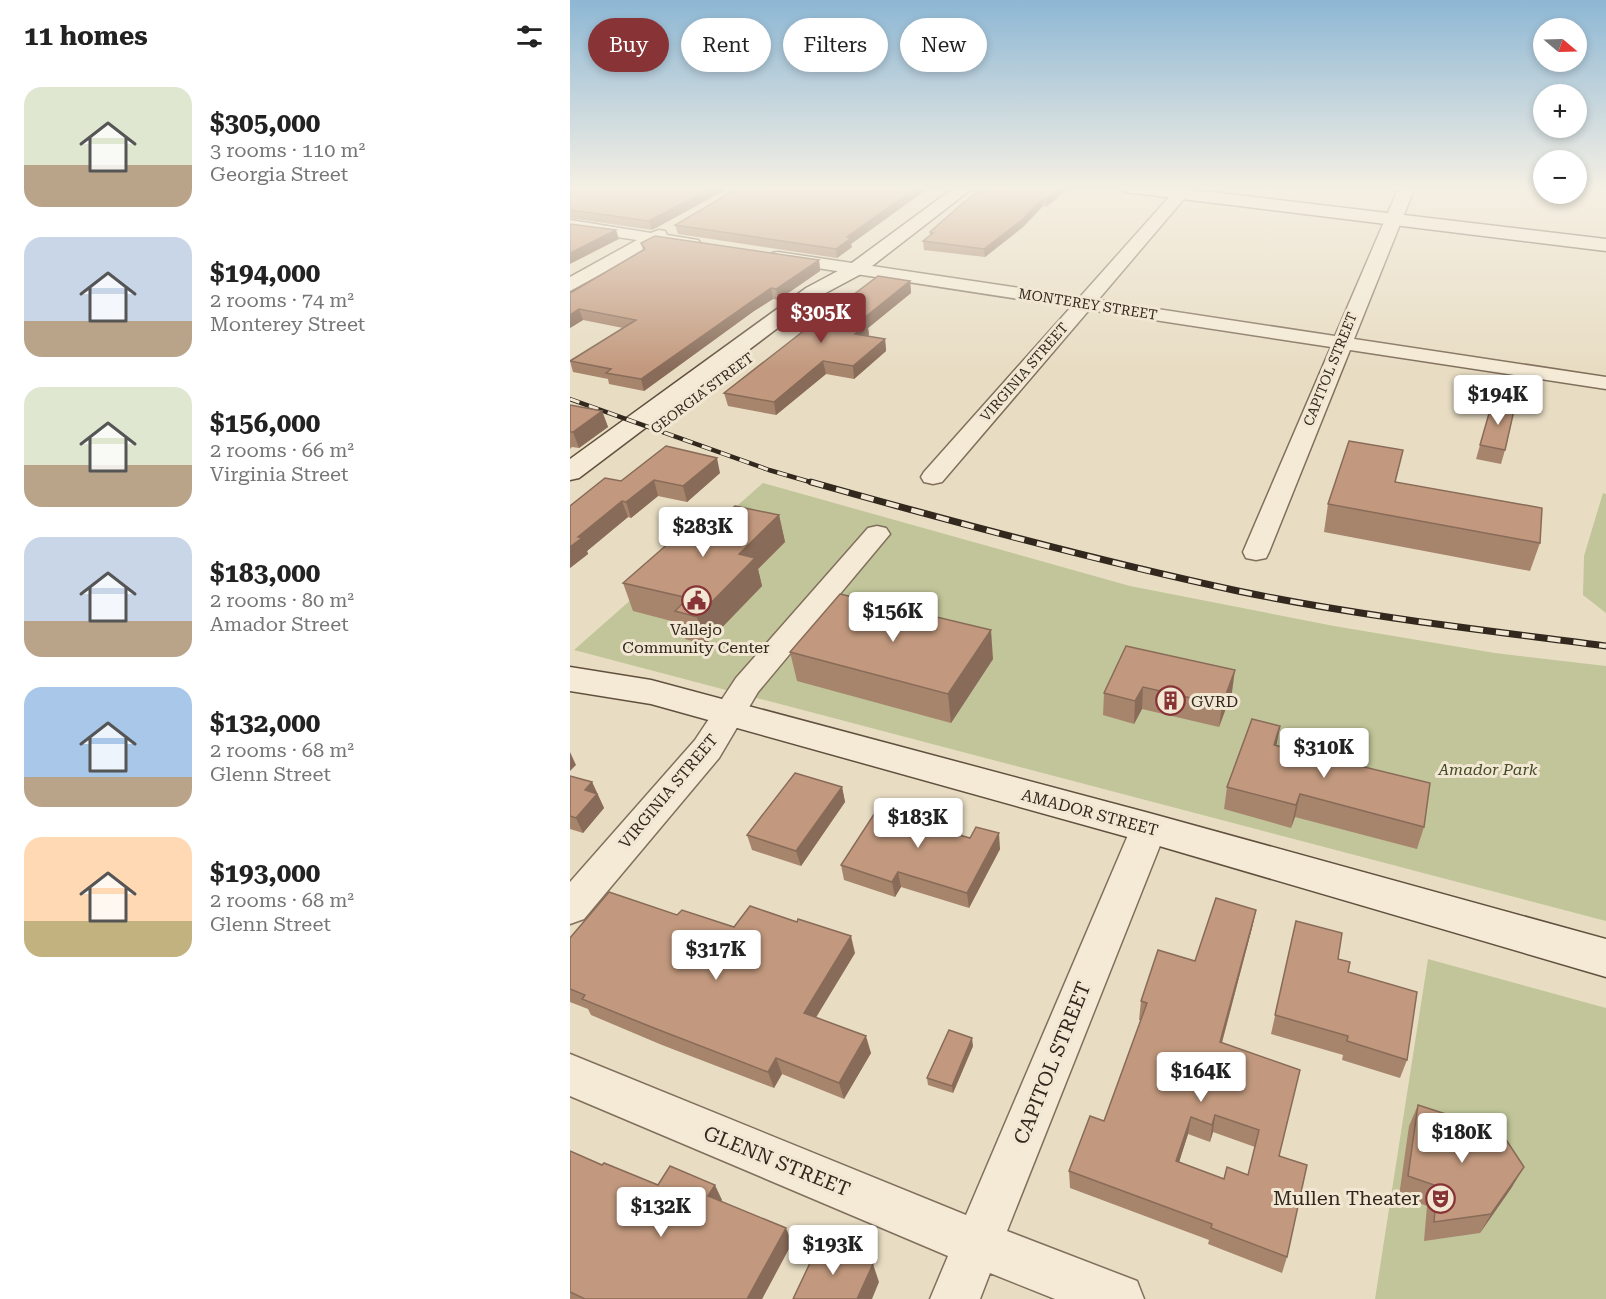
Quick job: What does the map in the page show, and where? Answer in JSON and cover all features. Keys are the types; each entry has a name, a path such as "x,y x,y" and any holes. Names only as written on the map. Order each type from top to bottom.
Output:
{"main road":[{"name":"GEORGIA STREET","path":"570,472 813,292 856,269 885,248"},
{"name":"GEORGIA STREET","path":"570,491 852,282 856,269"},
{"name":"AMADOR STREET","path":"570,679 651,692 1149,828 1606,958"}],"street":[{"path":"570,285 637,248"},
{"name":"VIRGINIA STREET","path":"933,477 1132,248"},
{"name":"CAPITOL STREET","path":"1256,552 1380,248"},
{"name":"MONTEREY STREET","path":"763,255 1606,383"},
{"name":"VIRGINIA STREET","path":"570,908 707,749 747,685 878,534"},
{"name":"CAPITOL STREET","path":"955,1299 1149,828"},
{"name":"GLENN STREET","path":"570,1075 978,1244 1119,1299"}],"green space":[{"name":"Amador Park","path":"763,483 1130,586 1334,626 1495,653 1606,666 1606,921 574,650"},
{"path":"1603,493 1606,494 1606,613 1583,595 1584,556"},
{"path":"1428,959 1606,1008 1606,1299 1375,1299"}],"building":[{"path":"570,248 581,248 570,253"},
{"path":"734,248 819,260 776,289 771,288 641,379 606,373 611,369 570,361 636,320 579,309 570,315 570,293 645,249"},
{"path":"878,276 910,281 859,322 867,323 855,334 885,339 853,366 823,361 774,402 724,393 842,301"},
{"path":"1492,403 1515,406 1505,450 1480,445"},
{"path":"570,405 602,411 570,432"},
{"path":"1349,441 1403,450 1395,482 1542,508 1540,543 1328,504"},
{"path":"666,446 717,458 683,486 654,480 626,502 622,501 578,537 582,538 570,547 570,506 605,478 621,481"},
{"path":"735,506 779,515 739,554 755,558 697,617 675,611 688,598 623,583 702,514 719,519"},
{"path":"840,594 991,630 948,694 790,652"},
{"path":"1126,646 1235,670 1222,705 1143,687 1135,701 1104,693"},
{"path":"1252,719 1280,726 1274,745 1430,783 1424,827 1300,794 1296,805 1227,787"},
{"path":"795,773 842,787 796,851 747,835"},
{"path":"570,776 592,782 585,790 597,794 576,818 570,816"},
{"path":"884,799 934,814 927,826 970,838 976,827 999,833 967,893 898,872 892,882 841,865"},
{"path":"609,892 677,915 682,910 734,927 750,906 797,922 798,919 851,936 804,1013 866,1036 839,1083 776,1058 768,1072 582,999 585,995 570,989 570,938"},
{"path":"1216,898 1256,910 1220,1042 1300,1070 1279,1156 1307,1165 1287,1257 1211,1228 1212,1224 1069,1171 1090,1116 1104,1121 1147,1003 1141,1001 1158,950 1195,961","holes":["1215,1115 1259,1130 1248,1175 1227,1167 1224,1179 1176,1161 1191,1117 1212,1125"]},
{"path":"1296,921 1342,933 1338,959 1350,962 1348,972 1417,992 1407,1060 1347,1041 1348,1036 1275,1015"},
{"path":"949,1030 972,1038 952,1086 927,1078"},
{"path":"1418,1105 1501,1132 1524,1167 1491,1214 1434,1222 1437,1186 1408,1176"},
{"path":"570,1151 658,1185 670,1166 715,1185 708,1196 786,1228 747,1299 585,1299 570,1292"},
{"path":"819,1244 873,1264 857,1299 793,1299"}],"railway":[{"path":"570,399 769,470 817,484"},
{"path":"811,482 1024,540 1238,591 1375,615 1606,646"}],"place":[{"name":"Vallejo Community Center","path":"696,601"},
{"name":"GVRD","path":"1170,701"},
{"name":"Mullen Theater","path":"1441,1198"}]}
